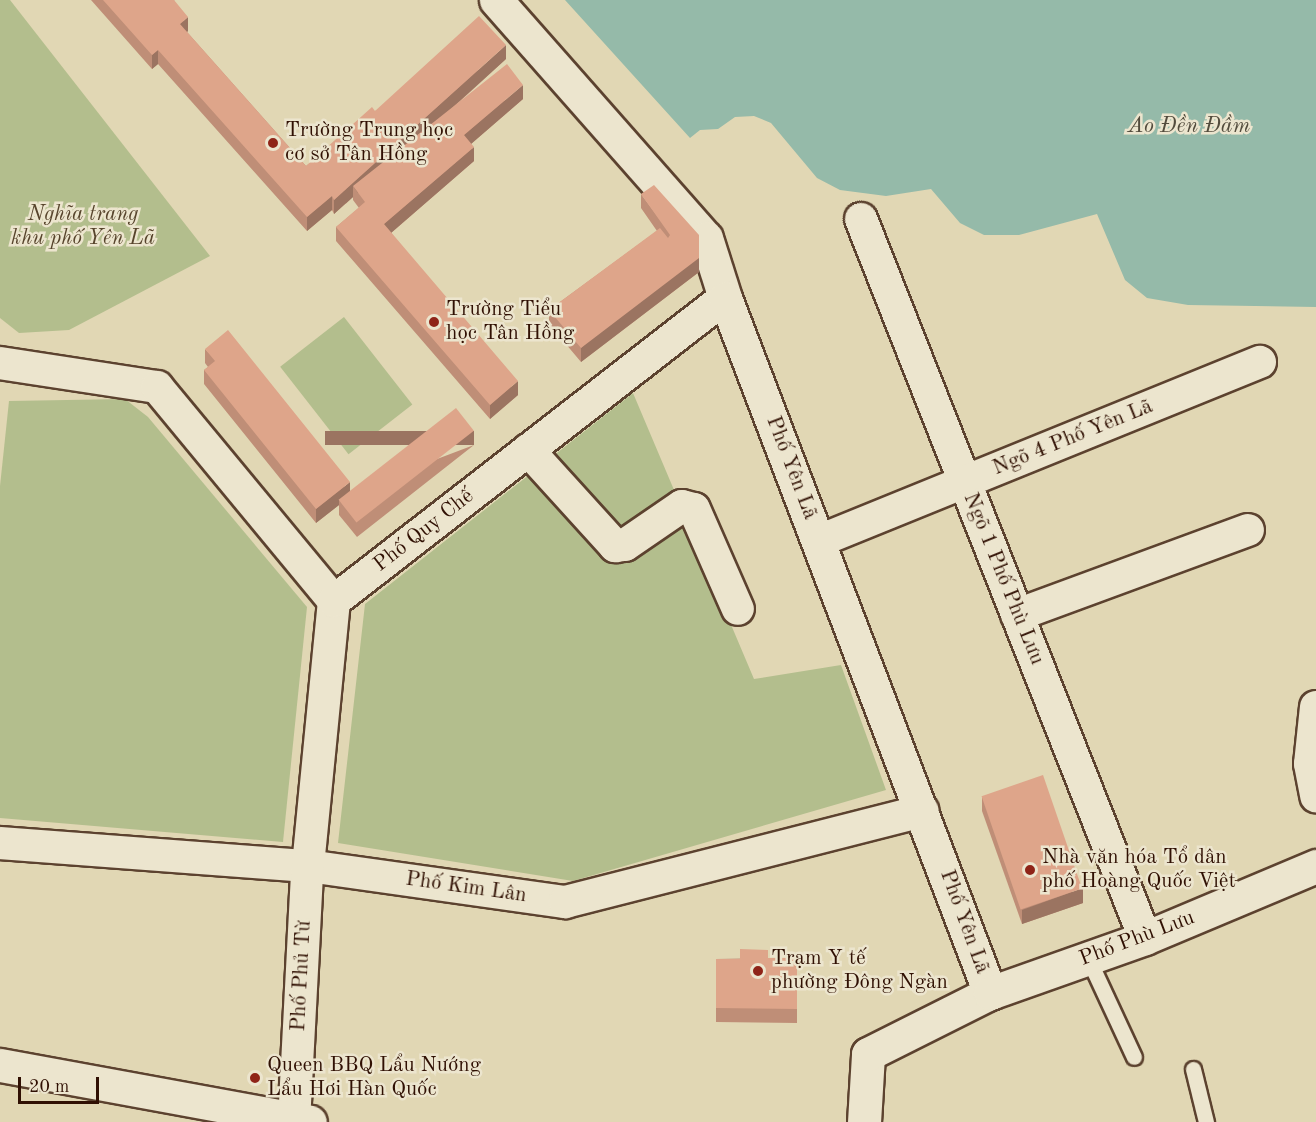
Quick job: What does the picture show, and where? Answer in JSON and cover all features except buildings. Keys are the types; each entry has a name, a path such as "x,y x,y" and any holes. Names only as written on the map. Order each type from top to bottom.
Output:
{"street":[{"name":"Phố Yên Lã","path":"496,0 706,238 725,298 923,811 990,993"},
{"name":"Ngõ 1 Phố Phù Lưu","path":"861,219 1145,938"},
{"name":"Phố Quy Chế","path":"334,601 725,298"},
{"name":"Ngõ 4 Phố Yên Lã","path":"819,542 1260,362"},
{"path":"0,363 157,387 334,601 308,866"},
{"path":"528,450 615,546 625,545 682,506 694,509 738,609"},
{"path":"1017,615 1248,530"},
{"path":"1316,707 1310,764 1316,796"},
{"name":"Phố Kim Lân","path":"0,843 308,866 565,902 923,811"},
{"name":"Phố Phủ Từ","path":"299,1121 308,866"},
{"name":"Phố Phù Lưu","path":"864,1122 868,1054 990,993 1145,938 1316,866"},
{"path":"0,1065 299,1121"}],"lane":[{"path":"1088,958 1134,1057"},
{"path":"1193,1069 1206,1122"}],"green space":[{"name":"Nghĩa trang khu phố Yên Lã","path":"0,0 10,0 210,256 69,330 19,333 0,318"},
{"path":"344,317 412,404 349,454 280,367"},
{"path":"633,393 754,679 841,665 886,790 573,881 338,843 365,604"},
{"path":"125,399 148,417 307,607 283,842 0,818 0,486 9,401"}],"water":[{"name":"Ao Đền Đầm","path":"565,0 1316,0 1316,307 1188,305 1147,298 1125,280 1097,214 1019,235 984,235 960,223 931,189 886,196 840,190 817,178 771,123 754,116 735,117 718,129 700,130 690,138"}],"place":[{"name":"Trường Trung học cơ sở Tân Hồng","path":"273,143"},
{"name":"Trường Tiểu học Tân Hồng","path":"434,322"},
{"name":"Nhà văn hóa Tổ dân phố Hoàng Quốc Việt","path":"1030,870"},
{"name":"Trạm Y tế phường Đông Ngàn","path":"758,971"},
{"name":"Queen BBQ Lẩu Nướng Lẩu Hơi Hàn Quốc","path":"255,1078"}]}
